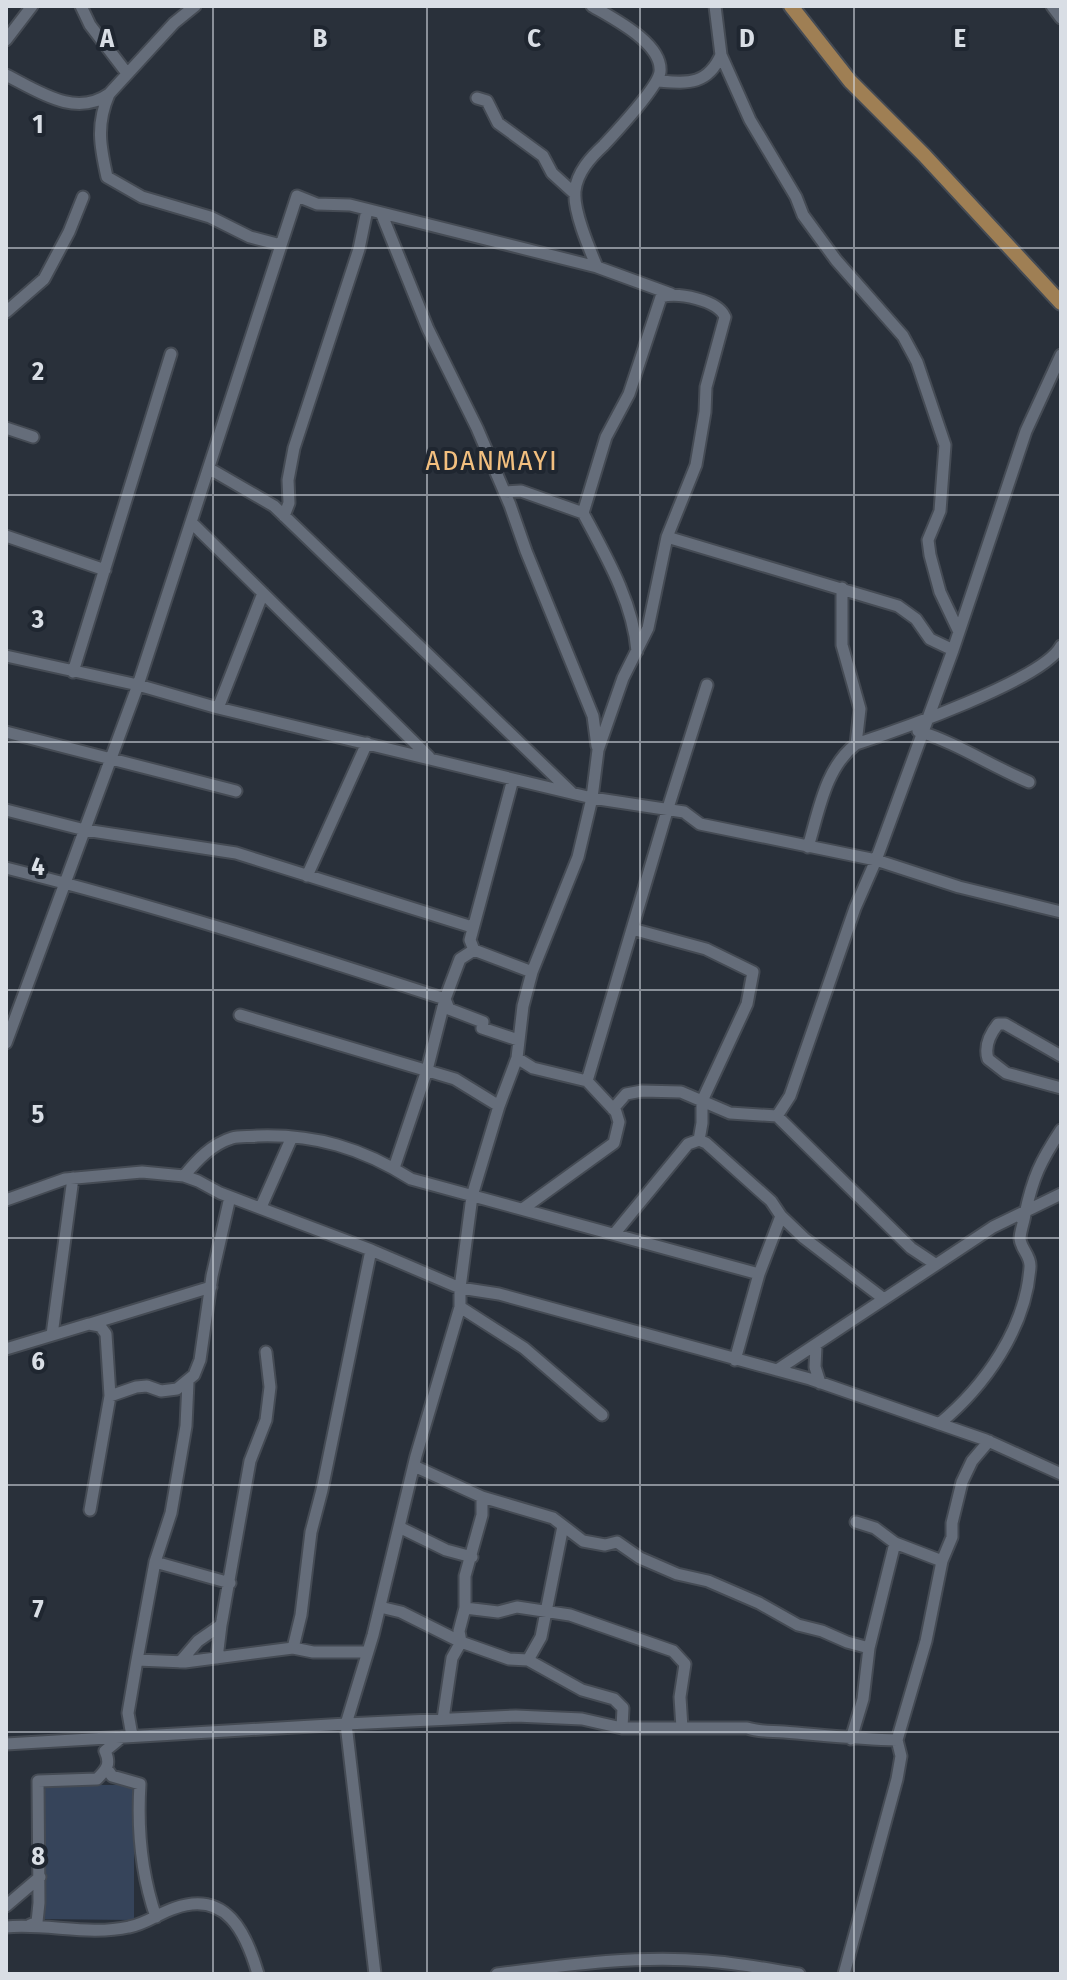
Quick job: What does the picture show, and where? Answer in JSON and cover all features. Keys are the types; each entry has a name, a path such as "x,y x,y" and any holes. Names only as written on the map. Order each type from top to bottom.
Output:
{"main road":[{"path":"791,6 850,81 957,189 1061,303"}],"street":[{"path":"6,40 32,6"},
{"path":"81,6 90,25 126,72"},
{"path":"195,6 126,72 109,94 101,113 100,147 107,177 142,197 210,217 250,237 281,245"},
{"path":"592,6 629,27 655,55 660,69 657,81 617,132 588,161 578,181 575,194 587,244 597,267"},
{"path":"715,6 721,55 750,120 803,215 836,260 903,336 917,362 945,445 940,511 928,540 930,555 940,592 959,632"},
{"path":"1052,6 1061,18"},
{"path":"657,81 697,80 715,68 721,55"},
{"path":"6,75 75,105 88,105 109,94"},
{"path":"477,98 487,101 494,118 543,156 552,173 575,194"},
{"path":"6,1043 138,685 297,196 317,204 350,205 597,267 722,309 725,317 706,387 696,465 667,537 648,628 623,678 598,750 592,798 578,857 532,972 523,1006 517,1058 472,1196 460,1307 414,1466 380,1607 346,1724 375,1974"},
{"path":"6,312 44,279 83,197"},
{"path":"284,516 289,503 288,480 294,448 359,249 367,210"},
{"path":"382,215 428,329 477,428 504,492 593,716 598,750"},
{"path":"583,513 606,437 629,394 656,307 661,297 671,294"},
{"path":"73,672 171,354"},
{"path":"777,1116 790,1096 855,908 876,860 953,650 1026,431 1061,355"},
{"path":"6,428 33,437"},
{"path":"210,469 274,506 572,793"},
{"path":"504,492 521,491 583,513 615,574 636,634 637,651"},
{"path":"191,522 429,757"},
{"path":"6,536 105,570"},
{"path":"667,537 842,588 909,611 930,639 953,650"},
{"path":"842,588 842,645 860,709 856,744"},
{"path":"218,708 263,593"},
{"path":"808,847 830,778 842,755 856,744 963,705 1046,663 1061,646"},
{"path":"6,656 138,685 218,708 592,798 684,812 700,824 876,860 959,887 1061,912"},
{"path":"587,1081 707,685"},
{"path":"906,727 956,745 976,758 1029,782"},
{"path":"6,732 236,791"},
{"path":"307,876 367,743"},
{"path":"513,779 470,940 474,950 532,972"},
{"path":"6,810 85,830 236,853 472,927"},
{"path":"6,868 342,965 445,999 449,1009 483,1022 482,1028 518,1040"},
{"path":"632,929 706,949 753,972 747,1004 702,1101 699,1140"},
{"path":"394,1168 427,1070 445,999 460,959 474,950"},
{"path":"240,1015 455,1079 499,1106"},
{"path":"1061,1056 1005,1024 998,1024 986,1048 988,1059 1006,1073 1061,1088"},
{"path":"517,1058 533,1068 587,1081 613,1109 619,1122 614,1143 524,1208"},
{"path":"508,1084 533,1068"},
{"path":"613,1109 626,1094 642,1091 681,1092 730,1113 777,1116 911,1248 935,1264"},
{"path":"939,1424 983,1382 1019,1316 1031,1262 1020,1240 1033,1179 1061,1130"},
{"path":"184,1176 199,1157 233,1137 292,1137 349,1147 411,1179 759,1274"},
{"path":"261,1207 292,1137"},
{"path":"615,1233 688,1144 699,1140 771,1201 781,1216 804,1238 884,1299"},
{"path":"6,1200 73,1178 142,1172 184,1176 460,1288 499,1294 820,1383 989,1441 1061,1474"},
{"path":"52,1335 73,1178"},
{"path":"777,1370 993,1227 1061,1194"},
{"path":"127,1737 128,1713 155,1562 171,1513 186,1426 188,1382 200,1360 230,1197"},
{"path":"735,1360 759,1274 781,1216"},
{"path":"293,1648 301,1615 311,1532 371,1250"},
{"path":"6,1349 211,1287"},
{"path":"460,1307 524,1348 602,1415"},
{"path":"89,1324 100,1326 106,1334 110,1396 90,1510"},
{"path":"816,1346 815,1367 820,1383"},
{"path":"217,1658 250,1461 266,1420 270,1387 266,1352"},
{"path":"110,1396 136,1387 147,1386 161,1391 177,1389 188,1382"},
{"path":"844,1974 897,1779 901,1756 897,1740 926,1641 962,1482 972,1461 989,1441"},
{"path":"414,1466 482,1497 553,1518 583,1541 605,1545 617,1542 640,1558 677,1574 708,1581 759,1603 798,1625 869,1648"},
{"path":"443,1719 452,1658 461,1642 465,1576 482,1515 482,1497"},
{"path":"856,1522 875,1528 895,1543 942,1561"},
{"path":"528,1660 541,1637 563,1526"},
{"path":"399,1527 446,1550 472,1557"},
{"path":"851,1739 863,1699 869,1648 895,1543"},
{"path":"155,1562 230,1583"},
{"path":"380,1607 401,1612 461,1642 509,1659 528,1660 582,1690 614,1699 623,1708 622,1728"},
{"path":"465,1608 498,1612 517,1607 546,1611 594,1622 606,1629 673,1651 685,1664 680,1697 682,1728"},
{"path":"180,1662 198,1641 221,1625"},
{"path":"137,1660 180,1662 293,1648 313,1652 367,1652"},
{"path":"6,1744 516,1716 582,1719 622,1728 747,1728 758,1732 897,1740"},
{"path":"30,1925 37,1922 40,1877 38,1781 97,1779 107,1769 109,1760 105,1751 127,1737"},
{"path":"107,1769 112,1776 140,1784 138,1837 156,1917"},
{"path":"6,1906 40,1877"},
{"path":"6,1927 30,1925 77,1931 131,1927 176,1907 211,1904 232,1918 252,1954 258,1974"},
{"path":"497,1974 555,1965 670,1959 708,1961 799,1974"}],"shaded area":[{"path":"44,1785 134,1785 134,1920 43,1919"}],"district":[{"name":"ADANMAYI","path":"492,460"}]}
